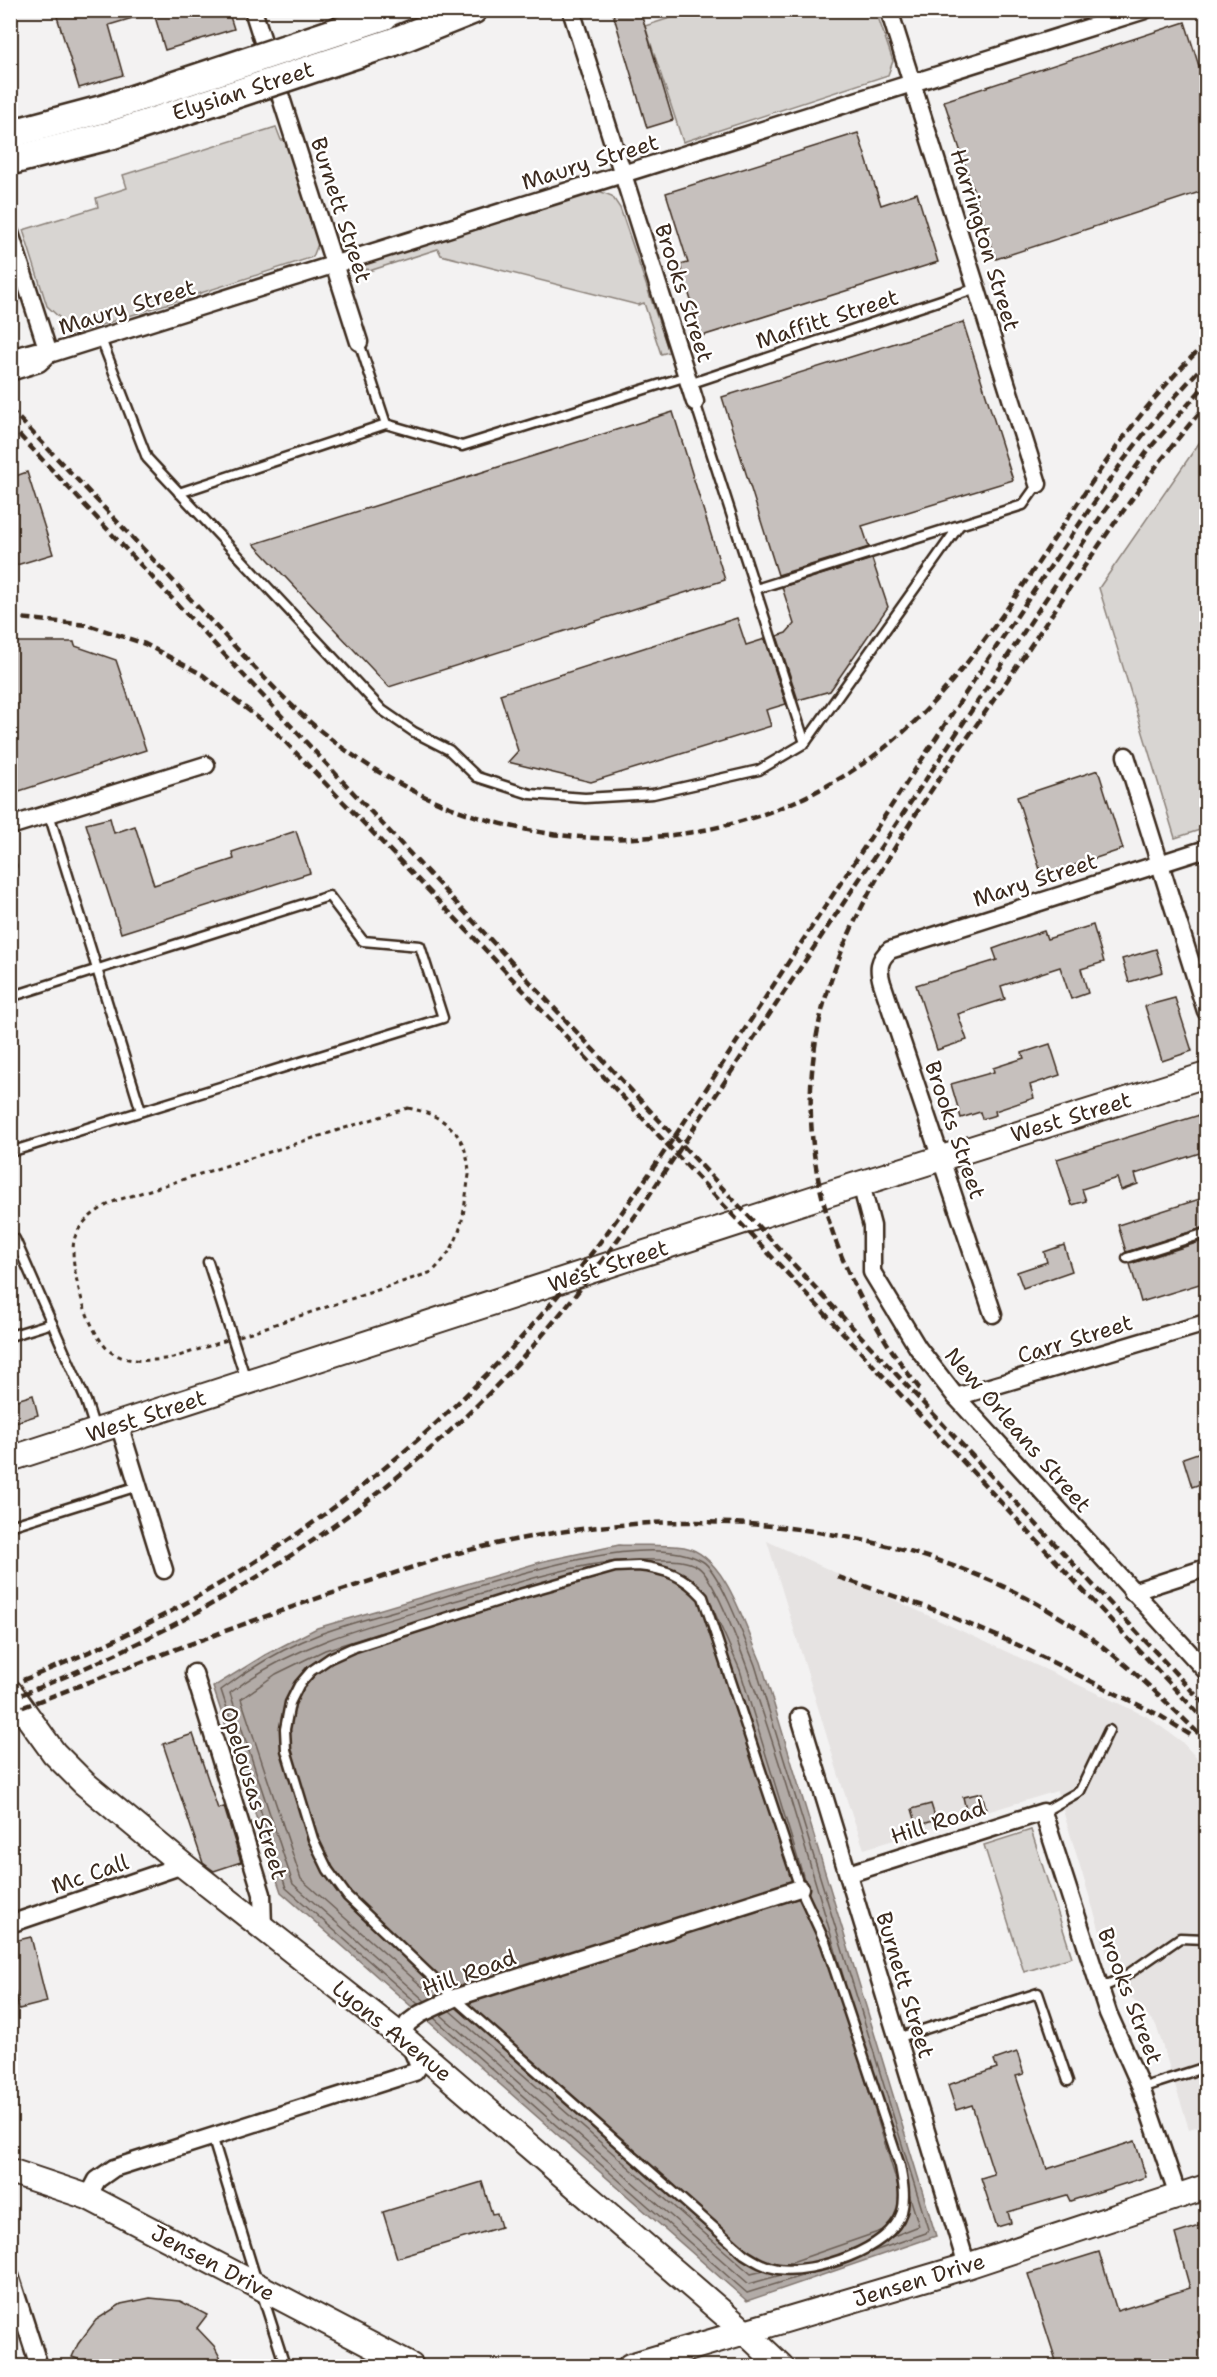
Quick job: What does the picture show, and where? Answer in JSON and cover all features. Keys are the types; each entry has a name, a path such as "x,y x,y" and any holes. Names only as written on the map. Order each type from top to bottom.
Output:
{"main road":[{"name":"Elysian Street","path":"10,161 111,135 393,42 473,10"},
{"name":"Elysian Street","path":"10,134 104,109 392,13"}],"street":[{"name":"Burnett Street","path":"253,10 266,70 335,266 359,342"},
{"name":"Brooks Street","path":"571,10 695,402"},
{"name":"Harrington Street","path":"889,10 1038,484"},
{"name":"Maury Street","path":"10,372 39,363 49,354 1145,10"},
{"path":"10,233 49,354"},
{"name":"Maury Street","path":"10,358 36,351 49,354"},
{"path":"1126,756 1206,1011"},
{"path":"10,826 206,765"},
{"name":"Mary Street","path":"880,960 890,950 1206,849"},
{"name":"Brooks Street","path":"880,960 880,977 993,1314"},
{"name":"West Street","path":"10,1459 941,1158 1206,1075"},
{"name":"New Orleans Street","path":"861,1184 872,1226 872,1272 900,1321 956,1397 1206,1671"},
{"name":"Carr Street","path":"956,1397 1206,1323"},
{"path":"119,1424 164,1570"},
{"path":"1132,1592 1206,1568"},
{"name":"Opelousas Street","path":"194,1673 262,1894 263,1927"},
{"name":"Lyons Avenue","path":"10,1692 54,1753 84,1783 183,1865 407,2042 745,2332 781,2367"},
{"name":"Burnett Street","path":"800,1717 967,2266"},
{"name":"Brooks Street","path":"1043,1812 1108,2013 1141,2088 1178,2196"},
{"name":"Hill Road","path":"848,1874 1043,1812"},
{"name":"Mc Call","path":"10,1924 183,1865"},
{"name":"Hill Road","path":"407,2042 404,2031 408,2023 454,1998 800,1888"},
{"path":"88,2197 97,2180 114,2168 415,2072 419,2066 407,2042"},
{"name":"Jensen Drive","path":"10,2171 88,2197 411,2367"},
{"name":"Jensen Drive","path":"630,2367 967,2266 1206,2187"},
{"path":"10,2276 39,2367"}],"lane":[{"path":"266,70 321,52"},
{"name":"Maffitt Street","path":"386,424 462,446 688,380 977,288"},
{"path":"101,339 147,459 382,710 414,732 449,750 477,777 530,794 585,798 653,794 759,770 805,743 959,526"},
{"name":"Burnett Street","path":"359,342 386,424"},
{"name":"Brooks Street","path":"695,402 805,743"},
{"path":"179,493 386,424"},
{"path":"756,589 1023,505 1038,484"},
{"path":"49,814 141,1112"},
{"path":"10,997 329,896 363,940 420,946 442,1018 10,1152"},
{"path":"1127,1258 1206,1233"},
{"path":"13,1238 86,1401 96,1432"},
{"path":"208,1262 247,1383"},
{"path":"10,1336 52,1323"},
{"path":"10,1526 138,1486"},
{"path":"615,1567 661,1569 678,1575 704,1598 713,1621 800,1888 826,1944 900,2166 905,2191 902,2213 893,2227 870,2246 844,2258 796,2270 760,2264 744,2254 454,1998 346,1896 328,1870 313,1839 286,1750 285,1729 290,1703 299,1685 330,1658 352,1648 615,1567"},
{"path":"1043,1812 1080,1791 1109,1730"},
{"path":"1100,1988 1121,1979 1180,1938 1206,1939"},
{"path":"897,2038 1038,1993 1068,2081"},
{"path":"1141,2088 1206,2067"},
{"path":"212,2136 285,2367"}],"path":[{"path":"408,1108 430,1113 449,1124 463,1142 470,1174 459,1232 449,1255 432,1272 234,1339 173,1358 132,1361 112,1354 99,1341 73,1265 75,1238 80,1228 95,1211 115,1201 408,1108"}],"shaded area":[{"path":"692,11 876,11 893,61 888,75 683,142 645,26"},
{"path":"276,127 281,140 285,140 289,145 318,244 313,257 76,333 47,306 23,230 98,207 96,198 127,188 123,175"},
{"path":"599,191 612,196 620,208 669,352 661,354 644,303 638,305 441,255 438,249 369,271 364,270 362,264"},
{"path":"1206,433 1206,828 1175,838 1099,588"},
{"path":"767,1541 1146,1716 1181,1741 1206,1768 1206,2124 1189,2129 1156,2025 1127,1993 1120,1970 1109,1961 1057,1791 864,1849 842,1786"},
{"path":"1031,1830 1072,1957 1024,1972 984,1845"}],"water":[{"path":"619,1545 676,1546 699,1553 712,1563 723,1578 741,1612 761,1662 936,2236 747,2301 281,1892 213,1687 265,1655 317,1628 544,1561"}],"building":[{"path":"55,10 145,10 146,14 109,25 123,75 79,88"},
{"path":"153,10 228,10 234,29 165,50"},
{"path":"612,10 640,10 673,120 647,128"},
{"path":"1185,22 1206,88 1206,190 996,259 944,101"},
{"path":"858,133 881,205 917,193 938,262 702,336 680,265 688,263 666,193"},
{"path":"963,322 1013,480 862,526 869,547 778,575 722,397"},
{"path":"673,412 725,580 389,687 254,544"},
{"path":"27,472 53,554 10,567 10,478"},
{"path":"872,559 888,607 830,691 798,700 777,636 786,633 794,624 782,587"},
{"path":"737,618 746,645 765,639 786,704 766,710 771,726 591,782 508,762 518,751 500,694"},
{"path":"10,642 74,642 75,646 116,660 146,750 10,794"},
{"path":"1098,770 1123,849 1042,876 1017,797"},
{"path":"110,818 114,833 135,826 154,885 234,859 232,852 296,831 310,873 121,933 86,824"},
{"path":"1093,925 1104,962 1081,969 1088,993 1071,999 1060,967 1001,986 1005,999 958,1014 967,1040 937,1050 916,985 997,960 993,949 1023,938 1044,931 1047,939"},
{"path":"1156,949 1163,972 1129,982 1122,959"},
{"path":"1175,998 1192,1051 1162,1061 1145,1006"},
{"path":"1050,1044 1060,1075 1030,1085 1034,1098 995,1111 996,1115 982,1119 980,1112 961,1118 951,1084 994,1072 993,1068 1024,1058 1022,1053"},
{"path":"1206,1113 1206,1151 1135,1174 1138,1184 1121,1190 1117,1178 1082,1189 1086,1201 1072,1205 1057,1159"},
{"path":"1206,1197 1206,1227 1126,1252 1118,1225"},
{"path":"1206,1240 1206,1282 1141,1302 1130,1264"},
{"path":"1064,1245 1072,1271 1023,1288 1017,1272 1047,1262 1044,1252"},
{"path":"33,1395 38,1415 10,1424 10,1402"},
{"path":"1206,1450 1206,1482 1192,1487 1183,1458"},
{"path":"193,1734 218,1809 224,1807 241,1862 214,1871 203,1863 163,1744"},
{"path":"982,1793 986,1809 967,1814 963,1797"},
{"path":"931,1804 936,1820 917,1826 912,1809"},
{"path":"31,1937 47,2002 19,2009 10,1973 10,1942"},
{"path":"1017,2052 1024,2074 1016,2076 1047,2169 1135,2141 1146,2177 1070,2201 1067,2195 1008,2212 1011,2223 997,2227 981,2178 994,2174 972,2105 956,2110 948,2085 997,2068 994,2060"},
{"path":"482,2182 492,2214 497,2213 501,2227 397,2258 383,2212"},
{"path":"1206,2224 1206,2329 1198,2332 1206,2367 1058,2367 1028,2274 1099,2252 1117,2311 1190,2288 1175,2234"},
{"path":"150,2298 180,2301 207,2315 197,2328 214,2346 225,2367 88,2367 89,2363 72,2357 78,2344 96,2320 121,2304"}],"railway":[{"path":"10,409 273,687 341,747 385,776 432,799 480,818 530,830 582,837 634,838 687,833 721,826 787,805 848,773 877,754 903,732 928,708 965,665 1000,619 1130,429 1166,385 1206,343"},
{"path":"10,1685 91,1651 170,1612 246,1568 319,1518 388,1465 454,1407 516,1344 573,1277 629,1203 1079,524 1157,417 1206,362"},
{"path":"10,1699 82,1669 153,1635 222,1598 289,1557 353,1512 414,1463 472,1411 526,1354 584,1284 638,1212 1103,513 1149,449 1206,384"},
{"path":"920,1389 886,1342 858,1292 836,1241 820,1188 812,1134 811,1079 819,1023 836,966 851,929 911,821 1101,542 1178,438 1206,405"},
{"path":"10,425 1206,1706"},
{"path":"10,617 88,625 145,644 203,675 274,730 479,943 1206,1722"},
{"path":"10,1712 265,1617 462,1552 509,1541 603,1527 698,1522 794,1528 841,1536 926,1557 980,1576 1033,1601 1098,1643 1154,1690 1206,1741"},
{"path":"838,1577 935,1610 1018,1645 1159,1715 1192,1736"}]}
